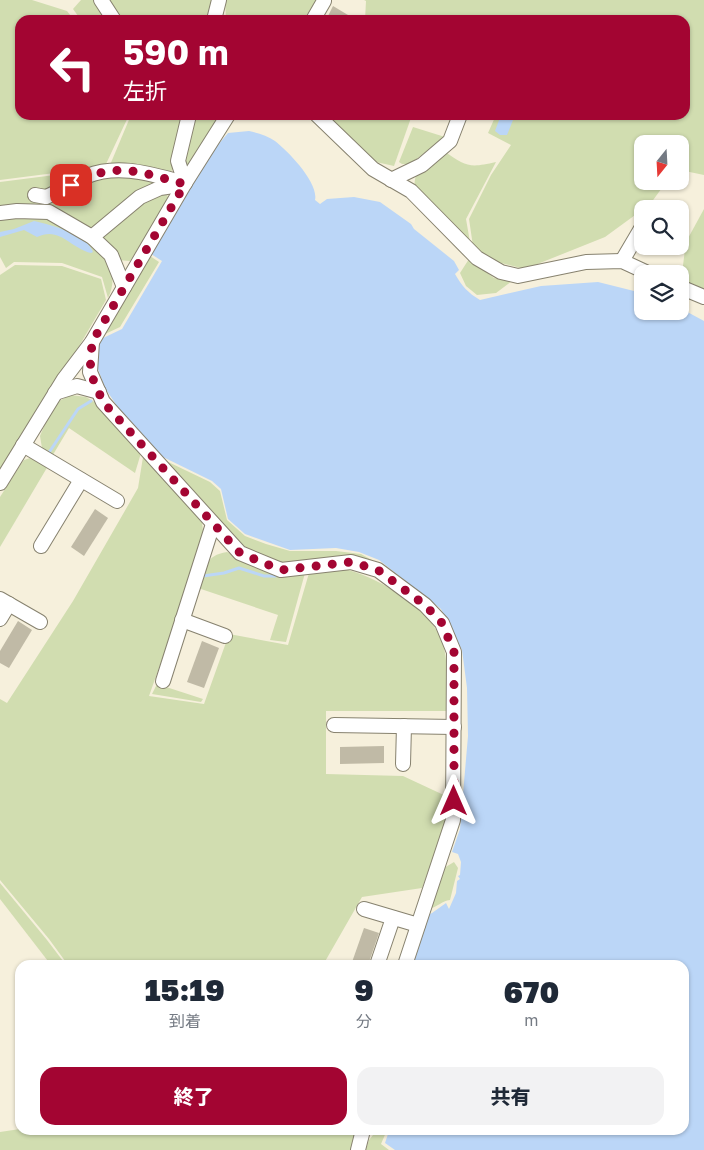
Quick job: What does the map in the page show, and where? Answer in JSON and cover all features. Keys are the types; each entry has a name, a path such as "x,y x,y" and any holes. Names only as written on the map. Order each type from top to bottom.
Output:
{"street":[{"path":"100,0 110,15"},
{"path":"216,15 220,0"},
{"path":"316,15 324,1"},
{"path":"185,184 178,161 187,120"},
{"path":"0,483 55,393 92,342 225,120"},
{"path":"322,120 373,169 411,191 477,258 501,272 518,276 586,262 622,261 634,267"},
{"path":"392,180 422,166 450,141 458,120"},
{"path":"35,195 46,197 88,176 109,170 131,170 185,184"},
{"path":"92,237 140,198 160,188 185,184"},
{"path":"0,213 16,211 49,212 92,237 110,255 124,287"},
{"path":"622,261 634,241"},
{"path":"689,291 704,297"},
{"path":"92,342 90,372 103,402 240,553 281,570 351,562 378,570 425,605 442,623 454,652 453,820 407,960"},
{"path":"55,393 77,386 99,392"},
{"path":"23,445 117,502"},
{"path":"41,546 81,480"},
{"path":"163,681 213,524"},
{"path":"0,618 5,601 40,622"},
{"path":"182,620 225,636"},
{"path":"334,725 454,727"},
{"path":"403,764 404,726"},
{"path":"364,910 418,925"},
{"path":"379,960 393,918"},
{"path":"358,1150 362,1135"}],"green space":[{"path":"0,0 32,0 67,11 70,15 15,15 15,120 127,120 106,164 86,169 0,180"},
{"path":"81,0 93,0 103,15 77,15 73,9"},
{"path":"107,0 214,0 210,15 118,15"},
{"path":"225,0 317,0 306,15 226,15"},
{"path":"364,0 704,0 704,175 689,172 689,135 634,135 634,190 660,190 653,200 634,200 634,216 605,237 525,269 493,261 473,246 469,219 491,175 511,145 488,133 494,120 690,120 690,15 365,15 366,1"},
{"path":"129,120 182,120 173,169 169,174 110,165"},
{"path":"194,120 217,120 188,167 185,162"},
{"path":"333,120 410,120 394,166 376,162"},
{"path":"413,127 445,137 410,164 402,164 399,162"},
{"path":"444,151 469,165 496,162 466,219 470,242 415,187 416,175 419,170"},
{"path":"86,171 43,191 32,187 31,195 68,192 105,175 153,179 156,184 92,228 0,209 0,182"},
{"path":"162,193 167,194 168,198 130,261 117,260 103,238 105,232 142,201"},
{"path":"704,209 704,290 689,284 689,265 683,265 684,255 689,255 689,236"},
{"path":"21,214 41,216 57,222 84,236 96,246 105,257 111,270 112,283 108,298 102,277 62,263 14,262 6,268 0,257 0,220"},
{"path":"150,256 159,262 120,327 103,335"},
{"path":"469,259 494,278 512,281 496,293 477,295 466,286 460,273"},
{"path":"15,265 62,266 101,279 106,300 71,360 0,473 0,275"},
{"path":"71,395 86,397 98,404 141,453 135,473 69,428 51,458 42,448 40,436 48,417 59,401"},
{"path":"143,457 202,522 204,541 149,696 204,704 229,634 288,645 309,573 330,569 343,569 370,578 399,594 412,604 425,615 441,638 446,664 447,711 326,711 326,774 403,776 448,797 446,823 422,888 362,897 326,960 64,960 0,880 0,699 7,703 73,601 138,488"},
{"path":"30,458 48,466 0,547 0,497 24,460"},
{"path":"162,459 210,482 220,491 227,520 245,536 290,551 336,551 361,554 379,564 290,564 272,560 258,554 245,547 233,537 189,485"},
{"path":"227,552 265,571 305,573 286,642 270,640 278,615 198,588 204,569 210,560 214,556"},
{"path":"157,684 203,699 201,702 152,694"},
{"path":"454,862 458,868 450,900 429,909 444,868"},
{"path":"0,883 62,960 47,960 0,899"},
{"path":"15,1130 15,1135 356,1135 352,1150 0,1150 0,1132"},
{"path":"373,1135 385,1135 381,1144 389,1150 366,1150 369,1140"}],"water":[{"path":"499,120 513,120 507,135 500,135 495,131"},
{"path":"249,131 272,139 287,152 308,176 315,193 315,200 320,204 327,199 354,197 380,202 411,224 414,229 454,261 459,270 455,274 463,286 480,300 541,286 598,282 634,291 634,320 689,320 689,313 704,321 704,1150 395,1150 385,1143 388,1135 689,1135 689,960 414,960 426,916 446,903 449,909 456,893 457,881 460,879 458,876 460,875 461,862 458,854 452,852 460,829 468,736 467,688 462,650 441,609 379,560 359,552 336,548 290,550 245,534 228,519 221,489 212,481 163,457 119,409 105,388 98,369 97,351 101,339 122,329 162,261 151,254 212,152 228,133"},
{"path":"34,221 76,235 84,240 93,252 91,253 77,247 65,239 52,234 37,237 24,230 0,237 0,232"}],"building":[{"path":"333,6 348,15 328,15"},
{"path":"95,509 108,518 84,556 71,547"},
{"path":"18,621 32,630 9,668 0,663 0,651"},
{"path":"202,641 219,648 204,688 187,682"},
{"path":"384,746 384,763 340,764 340,747"},
{"path":"364,928 379,933 370,960 353,960"}],"waterway":[{"path":"48,454 78,409 91,401"},
{"path":"203,576 224,573 239,568 264,576 280,574"}],"route":[{"path":"71,185 88,176 109,170 131,170 185,184 92,342 90,372 103,402 240,553 281,570 351,562 378,570 425,605 442,623 454,652 454,801"}]}
